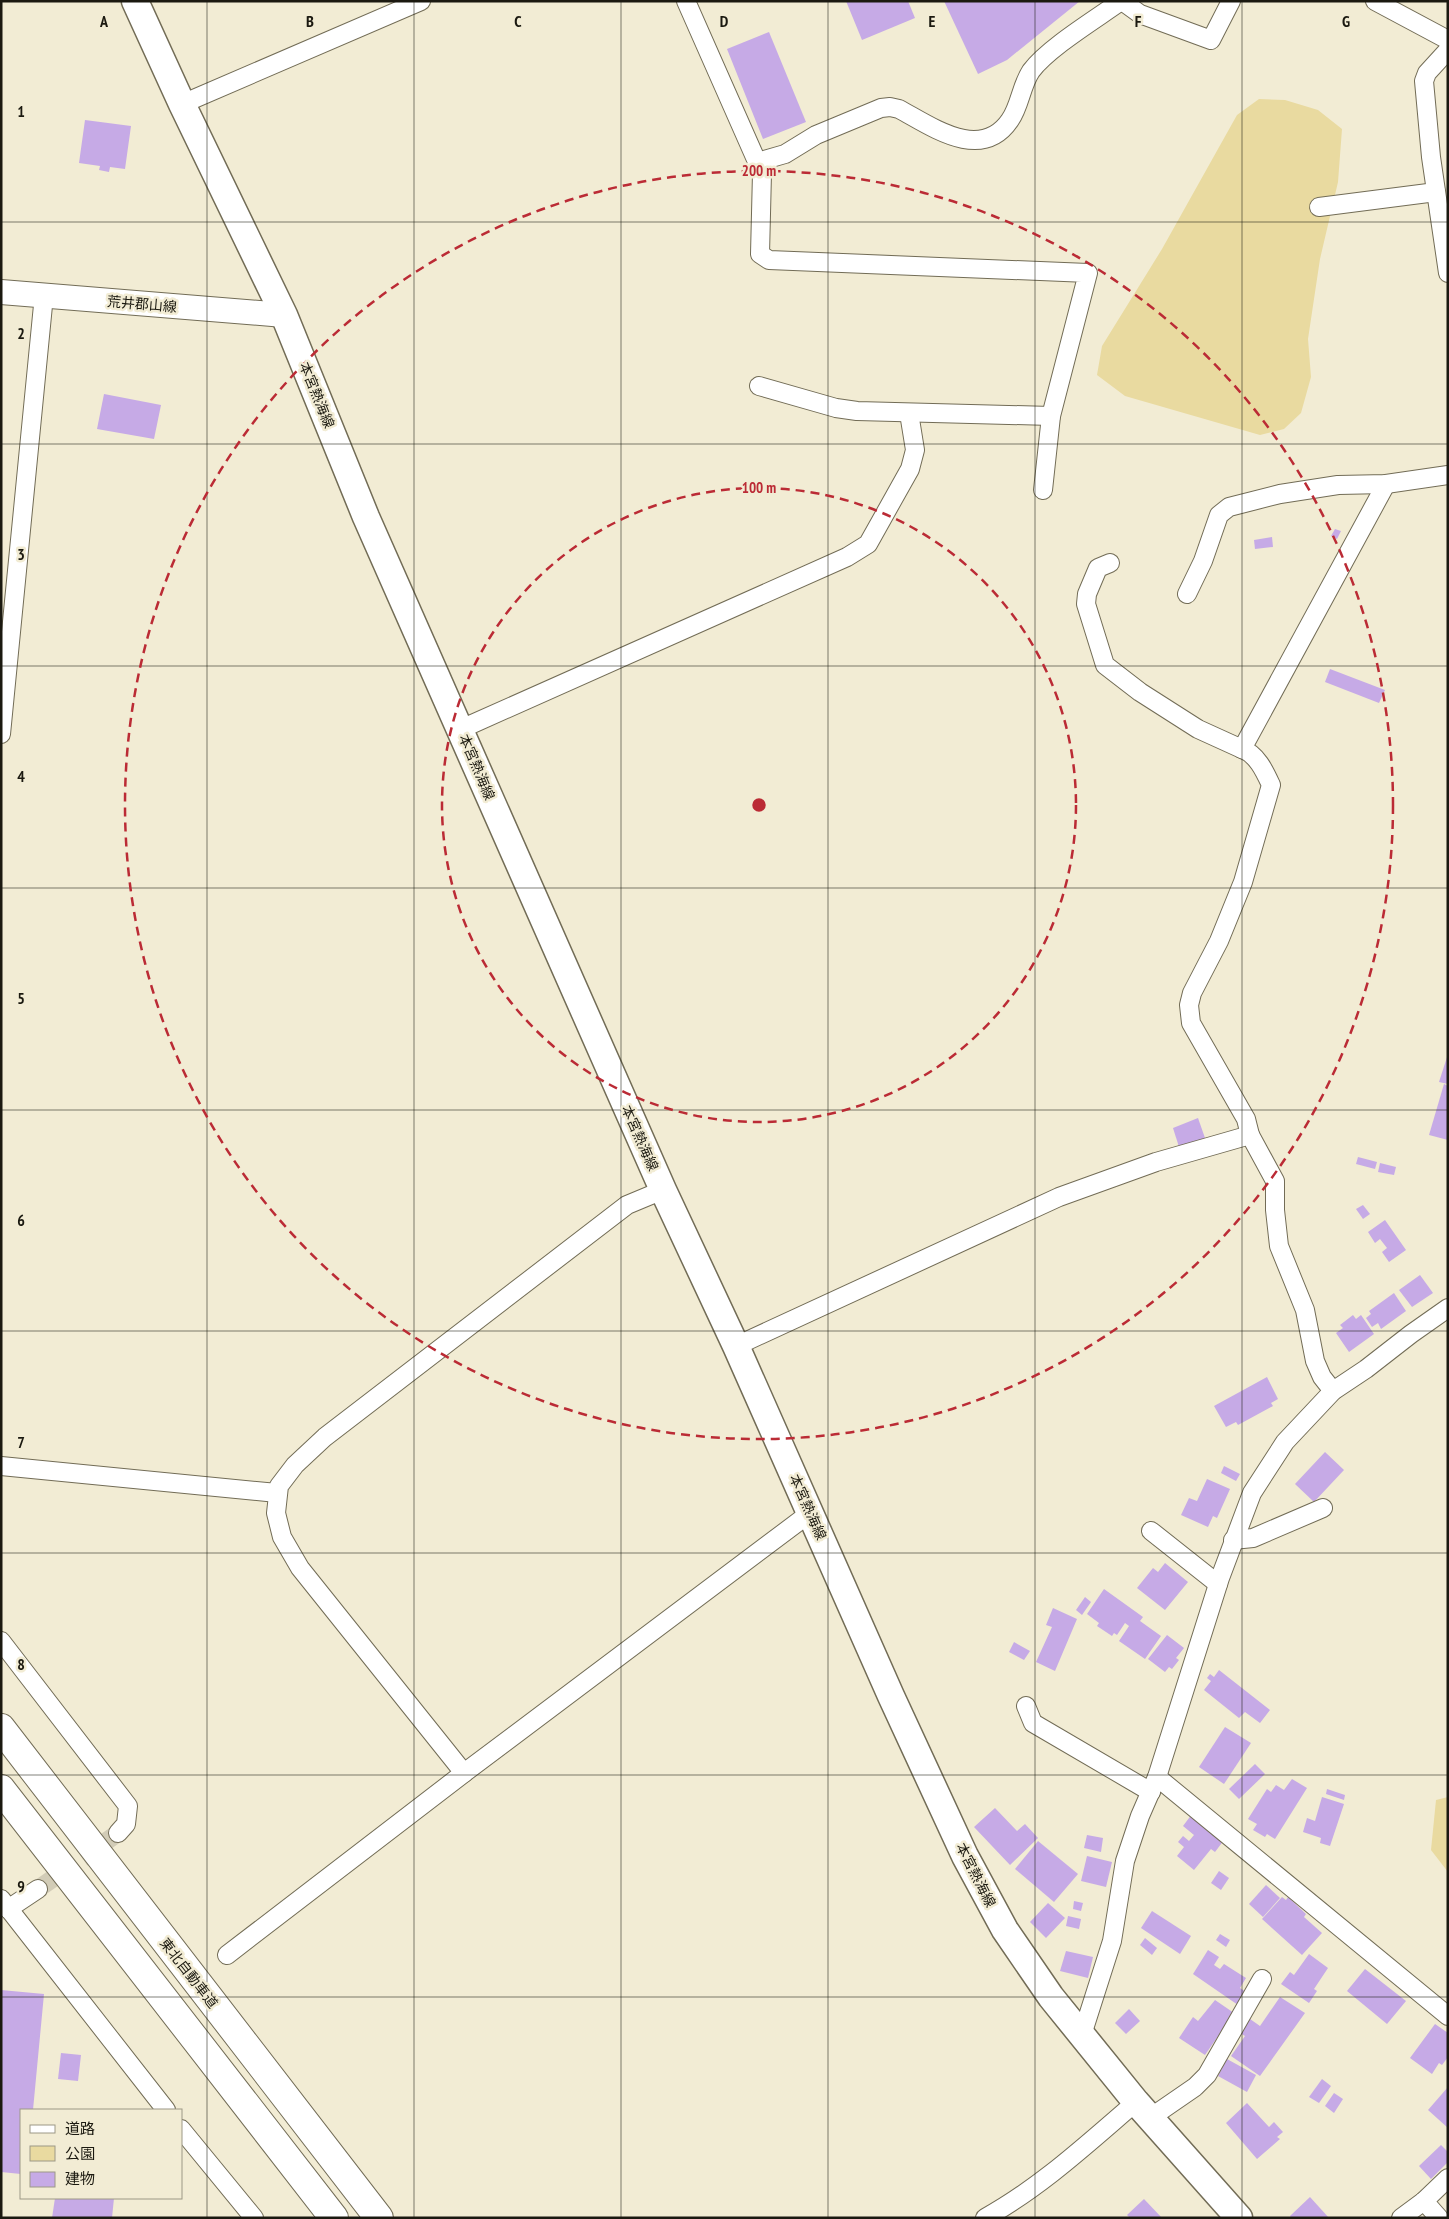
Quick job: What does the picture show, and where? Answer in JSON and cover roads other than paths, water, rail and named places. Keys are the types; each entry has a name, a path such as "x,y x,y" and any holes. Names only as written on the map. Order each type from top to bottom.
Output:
{"highway":[{"name":"東北自動車道","path":"1,1728 379,2218"},
{"path":"1,1789 334,2218"}],"main road":[{"name":"本宮熱海線","path":"135,1 182,104 284,314 366,517 663,1190 736,1346 891,1696 965,1856 1005,1930 1051,1997 1143,2110 1239,2218"},
{"name":"荒井郡山線","path":"1,292 284,314"}],"street":[{"path":"182,104 421,1"},
{"path":"686,1 762,173 760,254 769,260 1088,273 1051,416 1043,490"},
{"path":"758,162 785,154 816,135 881,108 890,107 898,109 946,135 959,139 971,141 993,135 1001,131 1011,119 1031,71 1073,35 1122,1 1140,14 1211,40 1231,1"},
{"path":"1375,1 1448,40"},
{"path":"1448,50 1427,73 1424,81 1436,192 1448,273"},
{"path":"1319,207 1436,192"},
{"path":"1,734 44,295"},
{"path":"759,386 836,408 1051,416"},
{"path":"461,729 847,557 868,544 910,469 915,450 909,412"},
{"path":"1187,594 1203,561 1219,515 1229,507 1280,494 1338,485 1386,484 1448,475"},
{"path":"1242,749 1386,484"},
{"path":"1110,563 1098,568 1087,594 1086,604 1104,665 1140,692 1198,729 1249,751 1263,768 1271,785 1243,882 1219,941 1192,993 1188,1015 1190,1023 1246,1119 1250,1136 1275,1181 1275,1210 1279,1246 1305,1310 1315,1361 1322,1377 1333,1391"},
{"path":"736,1346 1059,1197 1156,1162 1250,1136"},
{"path":"464,1773 300,1568 282,1537 276,1513 279,1486 295,1465 325,1437 627,1205 663,1190"},
{"path":"1082,2035 1112,1941 1125,1861 1154,1784 1233,1540 1252,1493 1285,1442 1333,1391 1448,1308"},
{"path":"1,1466 277,1493"},
{"path":"1233,1540 1253,1538 1323,1508"},
{"path":"227,1955 464,1773 810,1513"},
{"path":"1151,1531 1218,1584"},
{"path":"1,1641 128,1806 126,1824 118,1833"},
{"path":"1026,1706 1033,1723 1154,1784 1448,2016"},
{"path":"38,1889 5,1904 165,2109"},
{"path":"985,2218 1013,2202 1143,2110 1195,2087 1207,2074 1262,1979"},
{"path":"182,2130 254,2218"},
{"path":"1401,2218 1424,2201 1448,2178"},
{"path":"1424,2201 1439,2218"}],"tunnel":[{"path":"38,1889 118,1833"}]}
